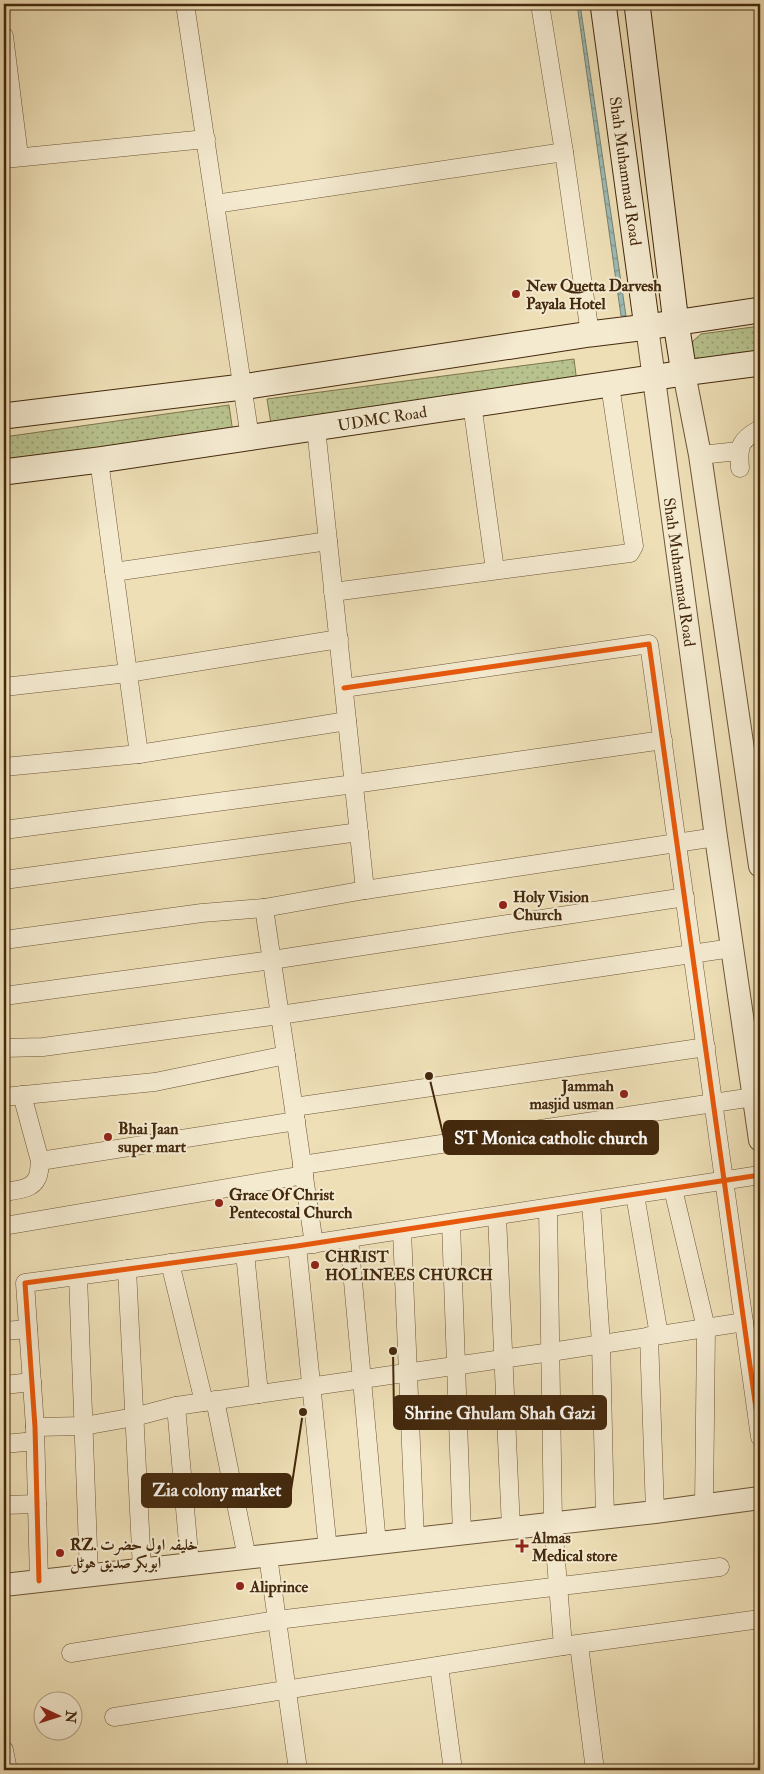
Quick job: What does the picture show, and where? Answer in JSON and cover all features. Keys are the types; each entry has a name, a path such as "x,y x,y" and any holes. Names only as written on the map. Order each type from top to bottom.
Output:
{"main road":[{"name":"Shah Muhammad Road","path":"603,4 647,327"},
{"name":"Shah Muhammad Road","path":"637,4 676,323 684,373"},
{"path":"4,416 242,387 760,310"},
{"name":"UDMC Road","path":"4,472 99,460 760,363"}],"street":[{"path":"185,4 250,438"},
{"path":"540,4 564,152 590,334"},
{"path":"4,36 12,158 206,139"},
{"path":"215,204 564,152"},
{"path":"644,299 650,305 660,307 669,301 673,291"},
{"name":"Shah Muhammad Road","path":"647,327 716,837 732,948 757,1096 760,1140"},
{"name":"Shah Muhammad Road","path":"684,373 698,446 760,866"},
{"path":"333,592 630,552 634,549 610,385"},
{"path":"472,404 495,570"},
{"path":"316,428 366,890"},
{"path":"662,444 668,433 674,430 687,429 698,446 739,460 743,440 760,429"},
{"path":"99,460 140,754"},
{"path":"114,572 328,541"},
{"path":"4,687 128,673 338,640"},
{"path":"344,688 649,644 760,1437"},
{"path":"4,767 140,754 347,722"},
{"path":"4,830 354,784 662,740"},
{"path":"4,880 359,832"},
{"path":"4,940 202,913 264,908 366,890 716,837"},
{"path":"4,996 272,960 685,898"},
{"path":"264,908 303,1170 311,1386 328,1550"},
{"path":"4,1048 43,1047 280,1015 732,948"},
{"path":"40,1161 295,1114 706,1047"},
{"path":"4,1096 155,1082 286,1055"},
{"path":"4,1192 23,1189 30,1186 37,1178 40,1161 22,1095"},
{"path":"4,1226 303,1170 757,1096"},
{"path":"39,1581 35,1434 25,1283 402,1231 760,1175"},
{"path":"673,1189 706,1328 704,1506"},
{"path":"635,1195 654,1336 654,1512"},
{"path":"591,1202 601,1343 605,1518"},
{"path":"548,1208 553,1524 558,1586 595,1770"},
{"path":"497,1216 511,1528"},
{"path":"451,1223 462,1534"},
{"path":"402,1231 415,1540"},
{"path":"349,1238 378,1544"},
{"path":"245,1253 258,1394"},
{"path":"170,1264 209,1401 277,1620 298,1770"},
{"path":"127,1269 142,1570"},
{"path":"78,1276 89,1576"},
{"path":"4,1444 35,1434 84,1426 176,1406 744,1322"},
{"path":"4,1332 28,1329"},
{"path":"4,1385 32,1382"},
{"path":"176,1406 190,1565"},
{"path":"4,1585 415,1540 760,1498"},
{"path":"4,1505 37,1504"},
{"path":"72,1653 277,1620 720,1567"},
{"path":"114,1717 571,1645 760,1619"},
{"path":"439,1666 454,1770"},
{"path":"4,1750 8,1770"}],"green space":[{"path":"760,326 760,356 696,362 693,357 691,347 693,341 701,334"},
{"path":"574,359 577,383 271,424 267,399"},
{"path":"229,405 233,433 4,465 4,437"}],"water":[{"path":"577,4 580,4 626,316 621,316"}],"cycle path":[{"path":"344,688 649,644 760,1437"},
{"path":"39,1581 35,1427 25,1283 297,1246 760,1175"}],"place":[{"name":"New Quetta Darvesh Payala Hotel","path":"516,294"},
{"name":"Holy Vision Church","path":"503,905"},
{"name":"ST Monica catholic church","path":"429,1076"},
{"name":"Jammah masjid usman","path":"624,1094"},
{"name":"Bhai Jaan super mart","path":"108,1137"},
{"name":"Grace Of Christ Pentecostal Church","path":"219,1203"},
{"name":"CHRIST HOLINEES CHURCH","path":"315,1265"},
{"name":"Shrine Ghulam Shah Gazi","path":"393,1351"},
{"name":"Zia colony market","path":"303,1412"},
{"name":"Almas Medical store","path":"522,1546"},
{"name":"RZ. خلیفہ اول حضرت ابوبکر صدیق ہوٹل","path":"60,1553"},
{"name":"Aliprince","path":"240,1586"}]}
